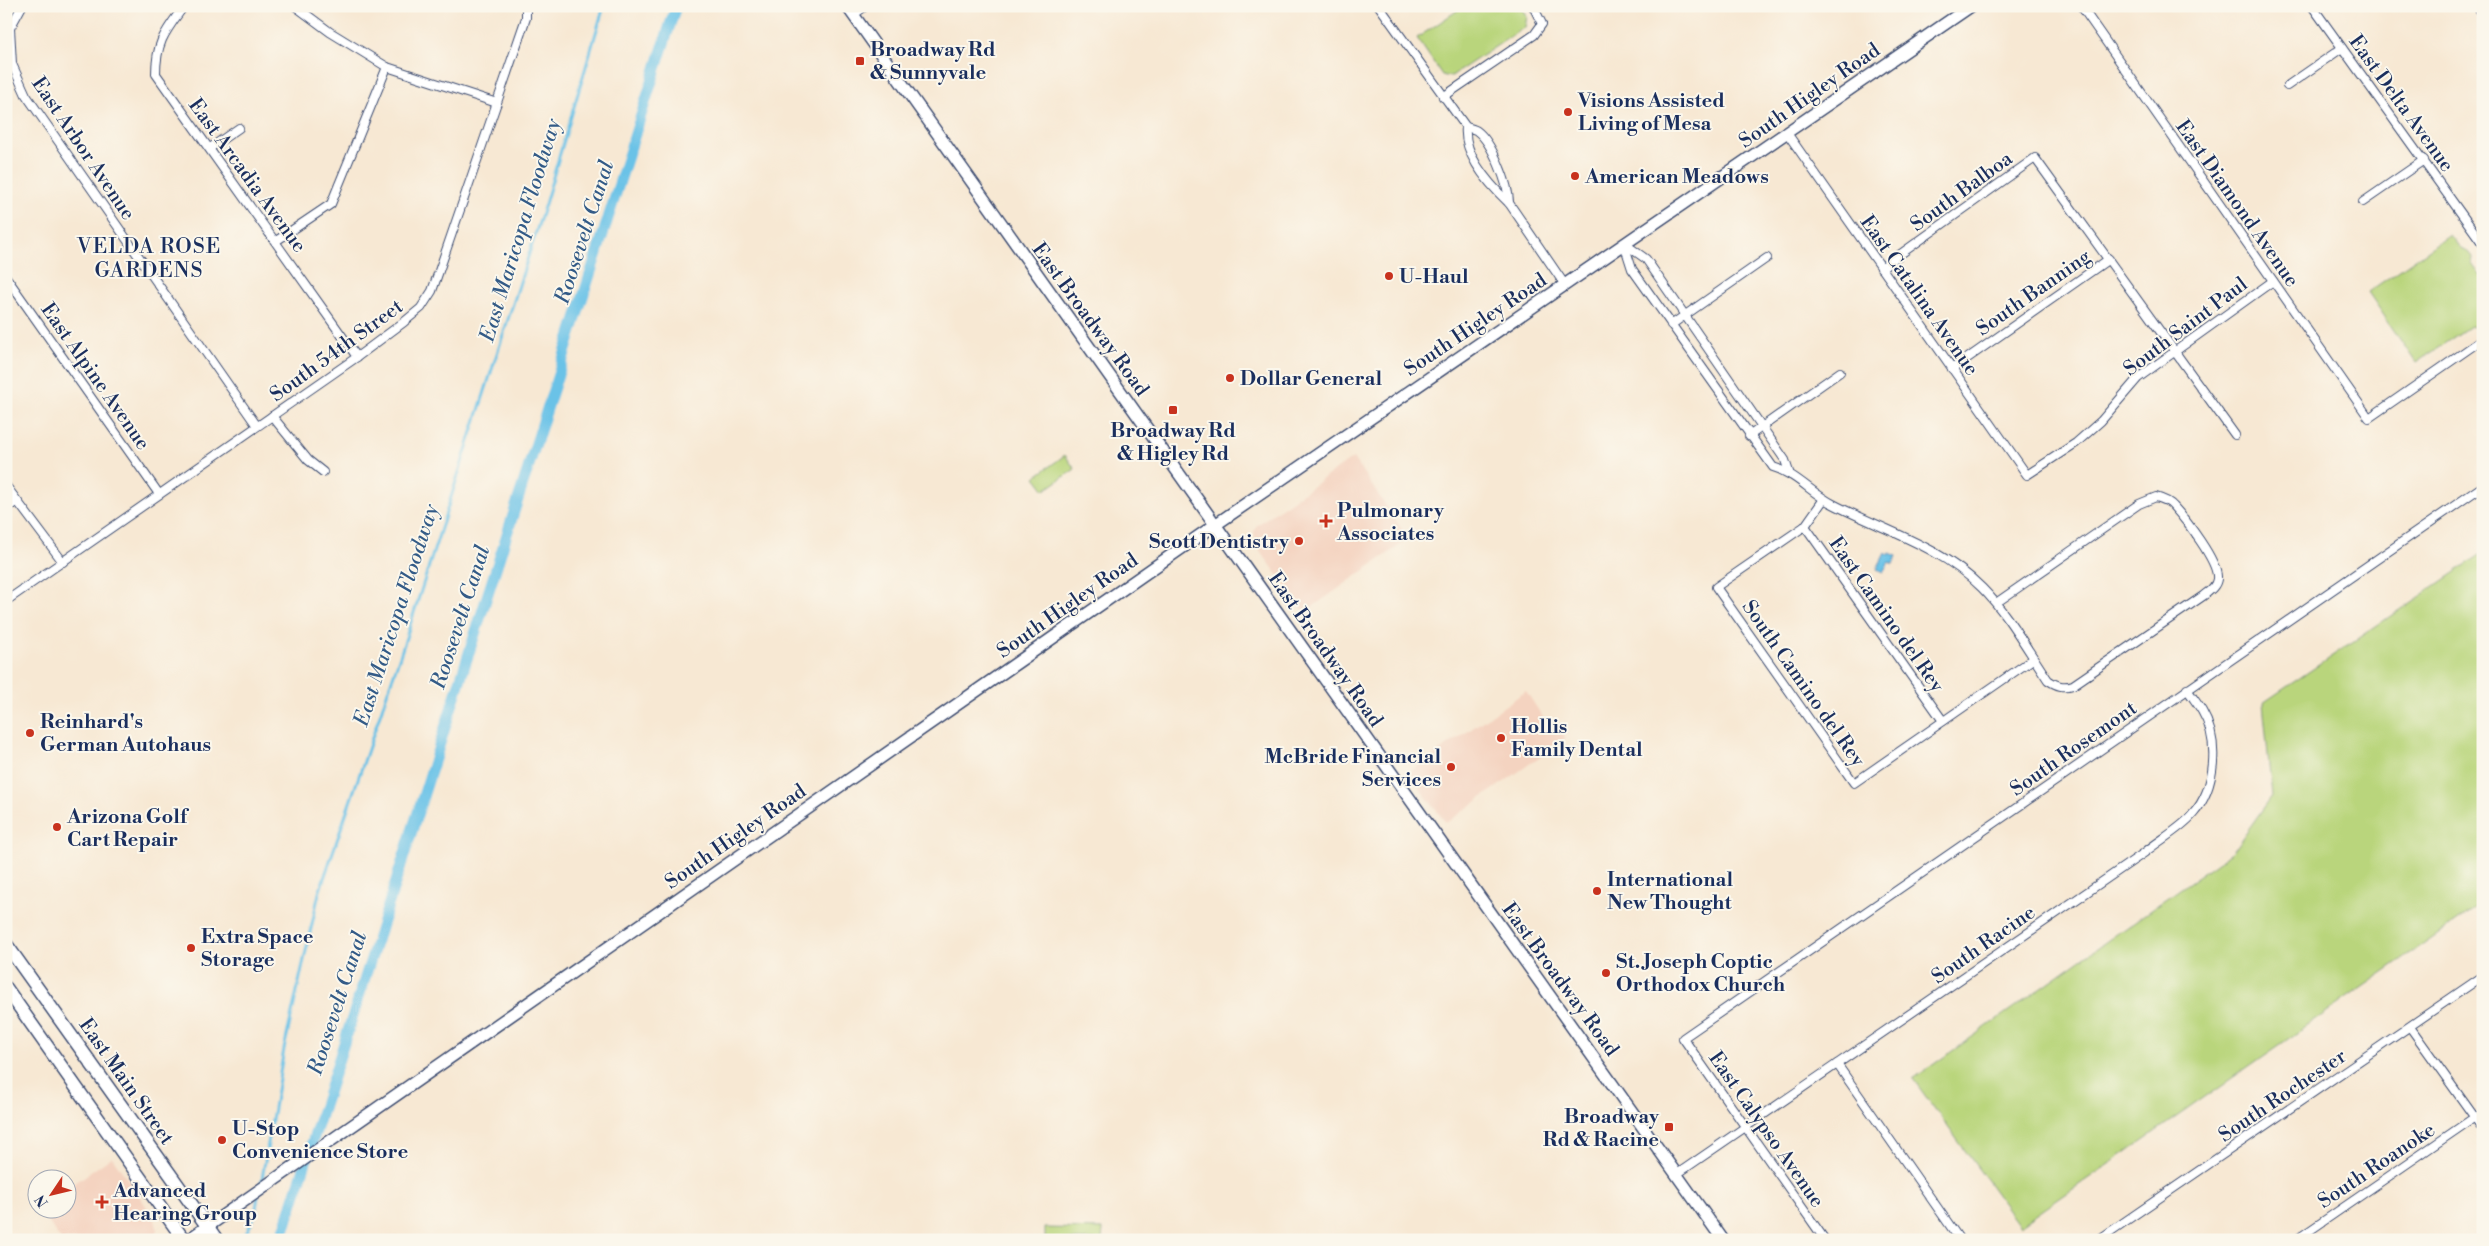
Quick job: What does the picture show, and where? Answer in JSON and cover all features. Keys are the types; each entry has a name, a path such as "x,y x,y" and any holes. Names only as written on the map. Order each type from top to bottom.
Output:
{"main road":[{"name":"South Higley Road","path":"186,1240 1215,525 1971,6"},
{"name":"East Broadway Road","path":"850,10 1723,1240"},
{"name":"East Main Street","path":"6,944 217,1240"},
{"path":"6,988 186,1240"}],"street":[{"name":"East Arbor Avenue","path":"22,6 8,27 12,64 26,95 40,118 257,426"},
{"name":"East Arcadia Avenue","path":"184,6 164,34 156,53 156,74 357,357"},
{"path":"295,6 330,32 387,67 497,102"},
{"name":"South 54th Street","path":"6,601 357,357 421,308 432,291 526,18 526,6"},
{"path":"850,10 864,6"},
{"path":"1379,6 1466,127 1477,130 1491,150 1509,189 1510,203"},
{"path":"1443,97 1534,35 1542,24 1533,6"},
{"name":"East Diamond Avenue","path":"2081,6 2369,418 2483,339"},
{"name":"East Delta Avenue","path":"2312,6 2483,244"},
{"path":"2477,6 2483,14"},
{"path":"2286,86 2342,48"},
{"path":"276,241 331,204 387,67"},
{"path":"1466,127 1465,138 1475,160 1498,193 1510,203 1565,285"},
{"path":"210,148 239,128"},
{"name":"East Catalina Avenue","path":"1786,133 2026,475"},
{"name":"South Balboa","path":"1881,268 2035,158 2109,259"},
{"path":"2363,202 2424,160"},
{"path":"1624,244 1646,259 1785,460 1789,472"},
{"path":"1624,244 1632,269 1772,467 1789,472 1824,499 1916,542 1953,563 1980,586 1996,603 2048,680 2066,687 2073,685 2213,589 2217,579 2216,569 2210,556 2173,505 2156,497 2149,498 1996,603"},
{"path":"1672,325 1767,258"},
{"path":"2109,259 2235,435"},
{"name":"South Banning","path":"1952,369 2109,259"},
{"name":"East Alpine Avenue","path":"6,277 159,494"},
{"name":"South Saint Paul","path":"2026,475 2076,443 2101,420 2138,378 2273,281"},
{"path":"1749,436 1840,372"},
{"path":"272,416 308,460 323,472"},
{"path":"6,486 62,562"},
{"name":"South Rosemont","path":"1683,1038 2483,486"},
{"name":"South Camino del Rey","path":"1824,499 1805,526 1716,587 1854,783 2033,658"},
{"path":"6,509 17,501"},
{"name":"East Camino del Rey","path":"1805,526 1943,721"},
{"name":"South Racine","path":"1677,1174 2144,852 2193,814 2205,792 2213,769 2213,744 2204,713 2187,689"},
{"name":"South Rochester","path":"2098,1240 2483,976"},
{"path":"2410,1027 2483,1129"},
{"name":"East Calypso Avenue","path":"1683,1038 1825,1240"},
{"path":"1837,1064 1960,1240"},
{"name":"South Roanoke","path":"2296,1240 2475,1117"}],"shaded area":[{"path":"1353,458 1409,539 1305,612 1256,545 1254,531 1257,525"},
{"path":"1526,691 1553,733 1560,729 1566,738 1446,823 1408,773"},
{"path":"112,1157 155,1219 157,1229 155,1235 151,1240 61,1240 45,1218 78,1218 78,1181"}],"green space":[{"path":"1456,6 1520,6 1527,17 1525,27 1450,77 1442,75 1417,38 1458,10"},
{"path":"2450,235 2461,249 2469,252 2473,257 2472,264 2480,275 2483,275 2483,331 2470,326 2416,363 2368,292"},
{"path":"1065,455 1075,469 1045,490 1035,477"},
{"path":"2483,553 2483,903 2020,1226 1913,1079 2232,852 2272,796 2263,703"},
{"path":"1045,1228 1103,1229 1102,1240 1045,1240"}],"water":[{"path":"1885,553 1897,556 1893,564 1889,562 1883,572 1877,569"}],"waterway":[{"name":"East Maricopa Floodway","path":"261,1185 284,1049 319,893 402,650 545,204 604,6"},
{"name":"Roosevelt Canal","path":"281,1240 676,6"},
{"name":"East Maricopa Floodway","path":"243,1240 255,1215 258,1196"}],"place":[{"name":"Broadway Rd & Sunnyvale","path":"860,61"},
{"name":"Visions Assisted Living of Mesa","path":"1568,112"},
{"name":"American Meadows","path":"1575,176"},
{"name":"U-Haul","path":"1389,276"},
{"name":"Dollar General","path":"1230,378"},
{"name":"Broadway Rd & Higley Rd","path":"1173,410"},
{"name":"Pulmonary Associates","path":"1326,521"},
{"name":"Scott Dentistry","path":"1299,541"},
{"name":"Reinhard's German Autohaus","path":"30,733"},
{"name":"Hollis Family Dental","path":"1501,738"},
{"name":"McBride Financial Services","path":"1451,767"},
{"name":"Arizona Golf Cart Repair","path":"57,827"},
{"name":"International New Thought","path":"1597,891"},
{"name":"Extra Space Storage","path":"191,948"},
{"name":"St. Joseph Coptic Orthodox Church","path":"1606,973"},
{"name":"Broadway Rd & Racine","path":"1669,1127"},
{"name":"U-Stop Convenience Store","path":"222,1140"},
{"name":"Advanced Hearing Group","path":"102,1202"}],"district":[{"name":"VELDA ROSE GARDENS","path":"149,258"}]}
